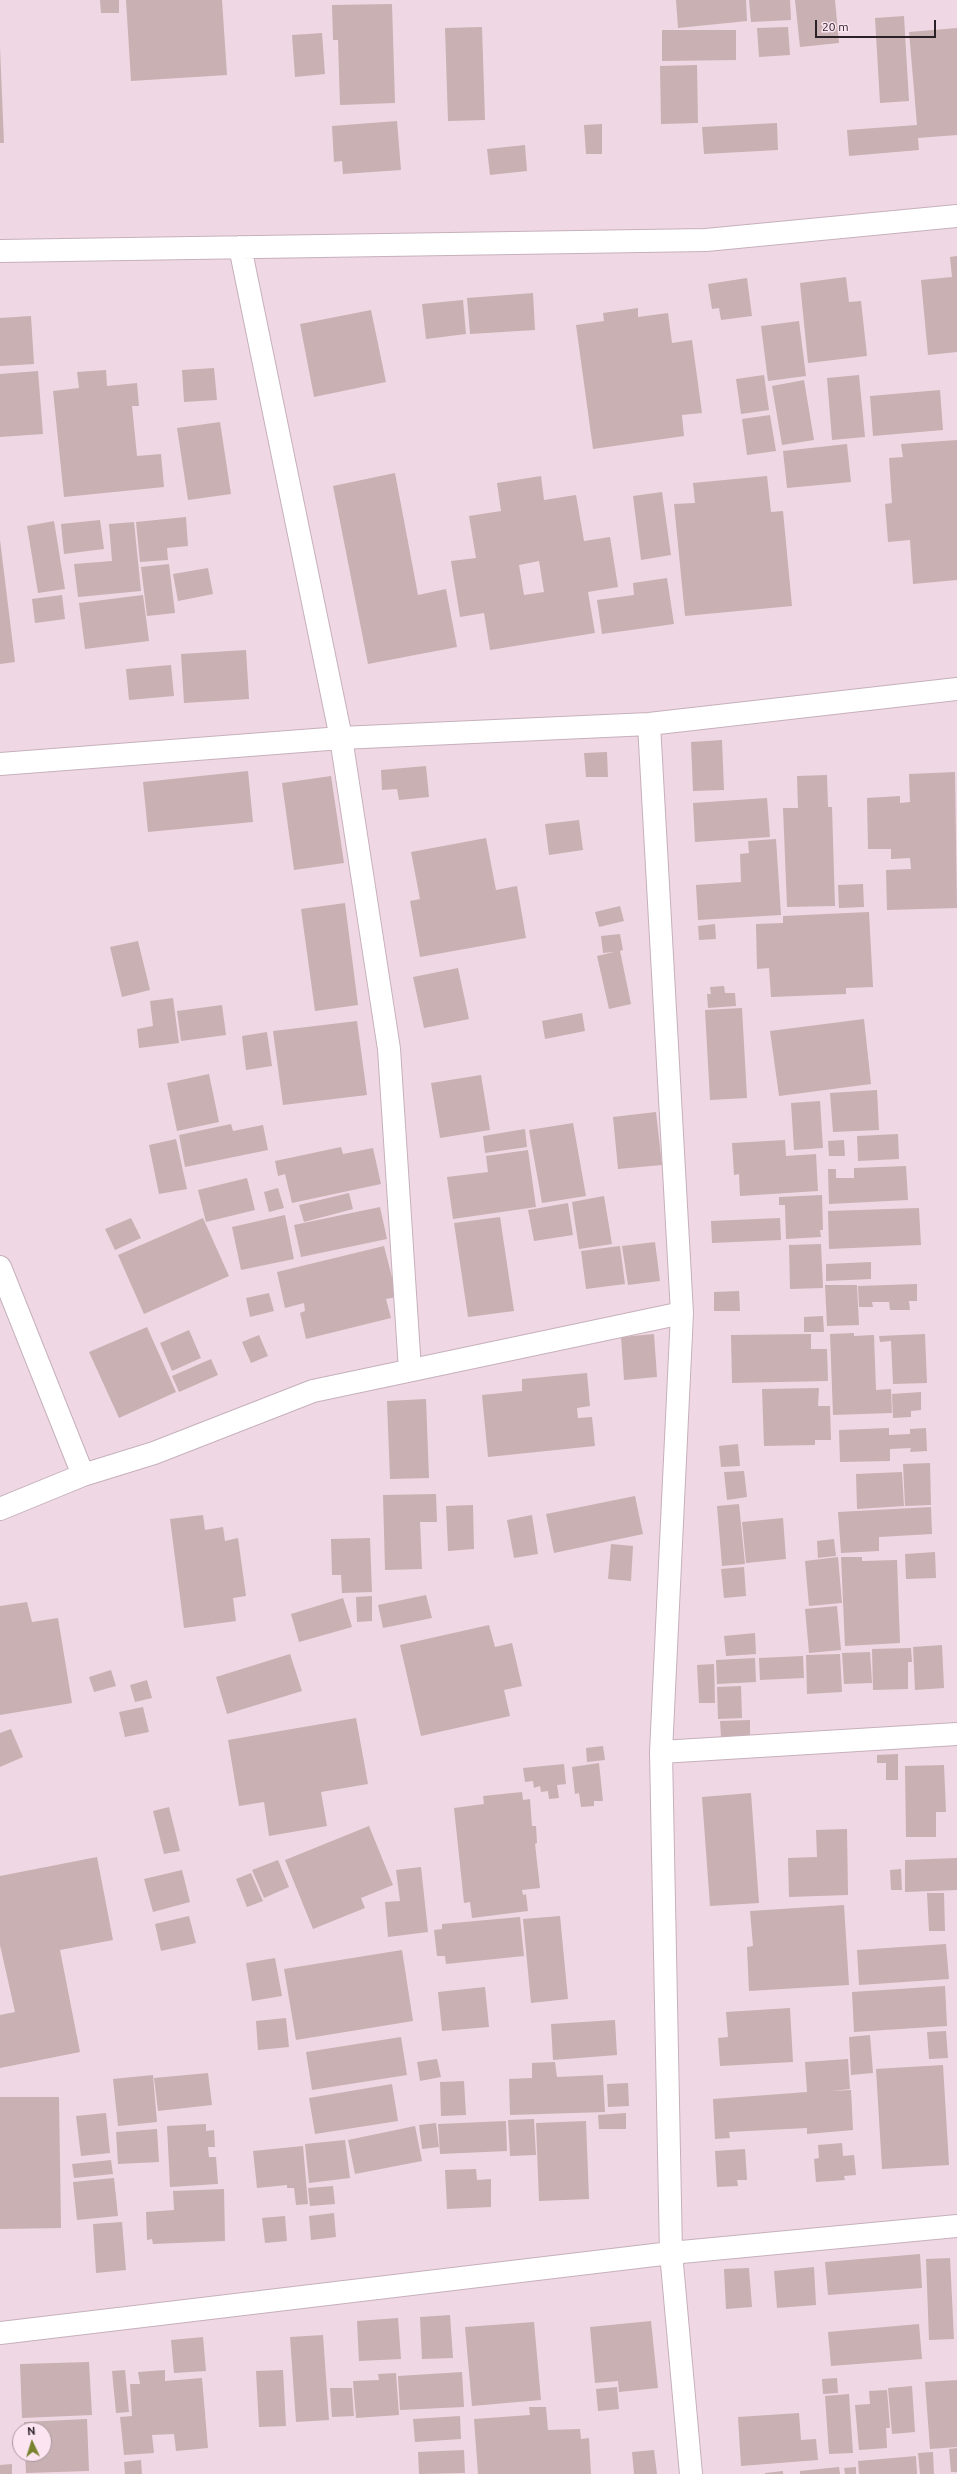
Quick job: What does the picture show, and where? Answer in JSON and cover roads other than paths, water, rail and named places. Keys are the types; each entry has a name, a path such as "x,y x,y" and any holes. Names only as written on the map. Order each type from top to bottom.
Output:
{"street":[{"path":"0,252 706,240 957,216"},
{"path":"240,247 341,738 389,1050 410,1370"},
{"path":"0,764 341,738 650,724 957,689"},
{"path":"650,724 682,1313 661,1752 671,2253 691,2474"},
{"path":"0,1267 83,1475"},
{"path":"0,1509 83,1475 154,1453 313,1391 682,1313"},
{"path":"661,1752 957,1734"},
{"path":"0,2333 671,2253 957,2226"}]}
